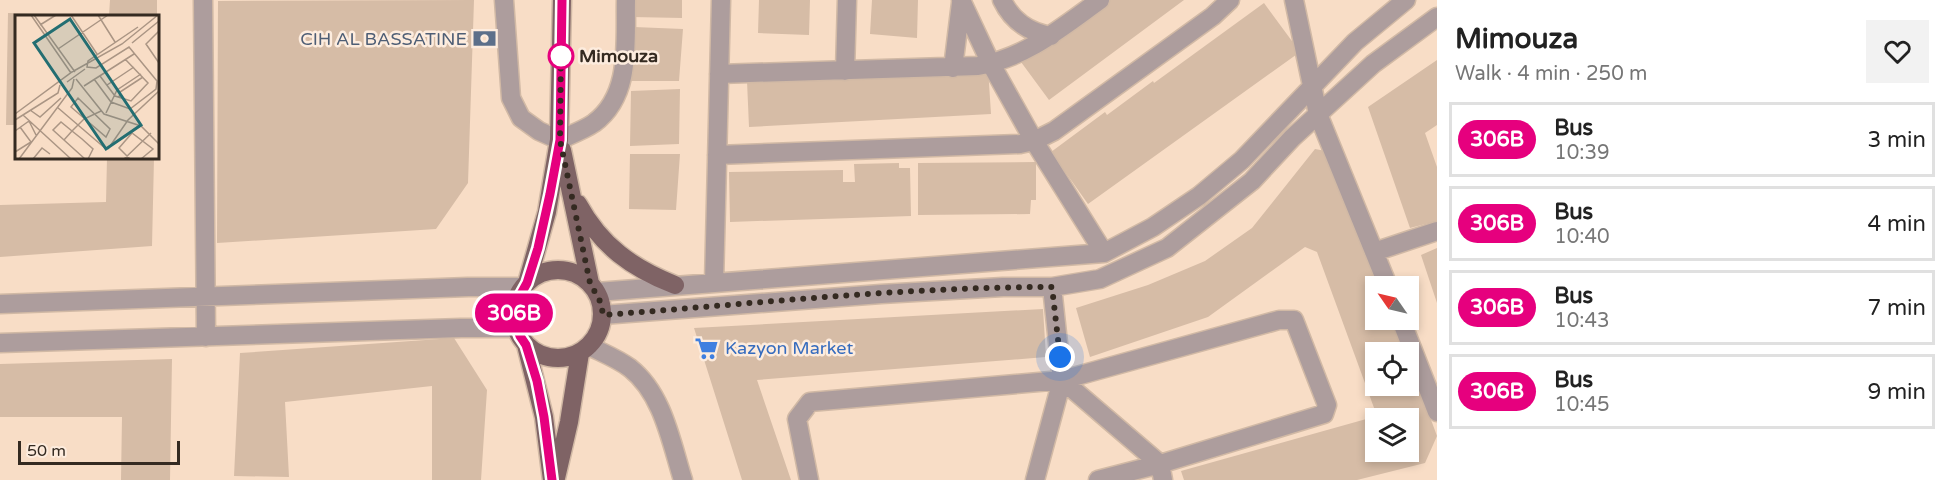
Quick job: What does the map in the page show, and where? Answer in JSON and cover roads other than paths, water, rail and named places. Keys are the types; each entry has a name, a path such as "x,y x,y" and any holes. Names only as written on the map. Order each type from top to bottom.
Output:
{"main road":[{"path":"553,480 544,417 526,345 516,328 514,314 547,212 560,140 562,0"},
{"path":"526,345 546,357 558,359 584,350 596,337 603,315 593,288 560,140"},
{"path":"573,196 586,220 604,242 649,275 675,285"},
{"path":"525,285 537,276 559,270 581,276 593,288"},
{"path":"553,480 569,423 584,350"}],"street":[{"path":"203,0 206,337"},
{"path":"504,0 511,98 520,118 538,131 560,140 593,124 610,107 621,86 625,63 626,0"},
{"path":"714,283 721,0"},
{"path":"845,70 847,0"},
{"path":"1002,0 1007,10 1026,28 1038,34 1051,36"},
{"path":"719,74 953,68 991,64 1022,53 1051,36 1100,0"},
{"path":"717,155 1020,144 1034,141 1054,131 1213,16 1230,0"},
{"path":"1294,0 1318,114 1384,276"},
{"path":"593,288 714,283 1104,252 1153,227 1199,196 1242,160 1355,42 1406,0"},
{"path":"953,68 961,1"},
{"path":"961,1 991,64 1034,141 1104,252"},
{"path":"603,315 881,294 1003,287 1052,287 1100,279 1167,248 1252,182 1292,138 1373,64 1437,17"},
{"path":"1374,252 1437,231"},
{"path":"0,304 525,285"},
{"path":"1035,480 1062,380 1052,287"},
{"path":"809,480 797,419 810,402 1062,380 1279,320 1294,320 1327,405 1324,414 1162,472 1098,480"},
{"path":"0,344 516,328"},
{"path":"1405,330 1437,412"},
{"path":"584,350 630,368 648,386 660,409 683,480"},
{"path":"1062,380 1162,472"}],"place":[{"name":"CIH AL BASSATINE","path":"485,39"},
{"name":"Mimouza","path":"561,56"},
{"name":"Kazyon Market","path":"707,348"}]}
